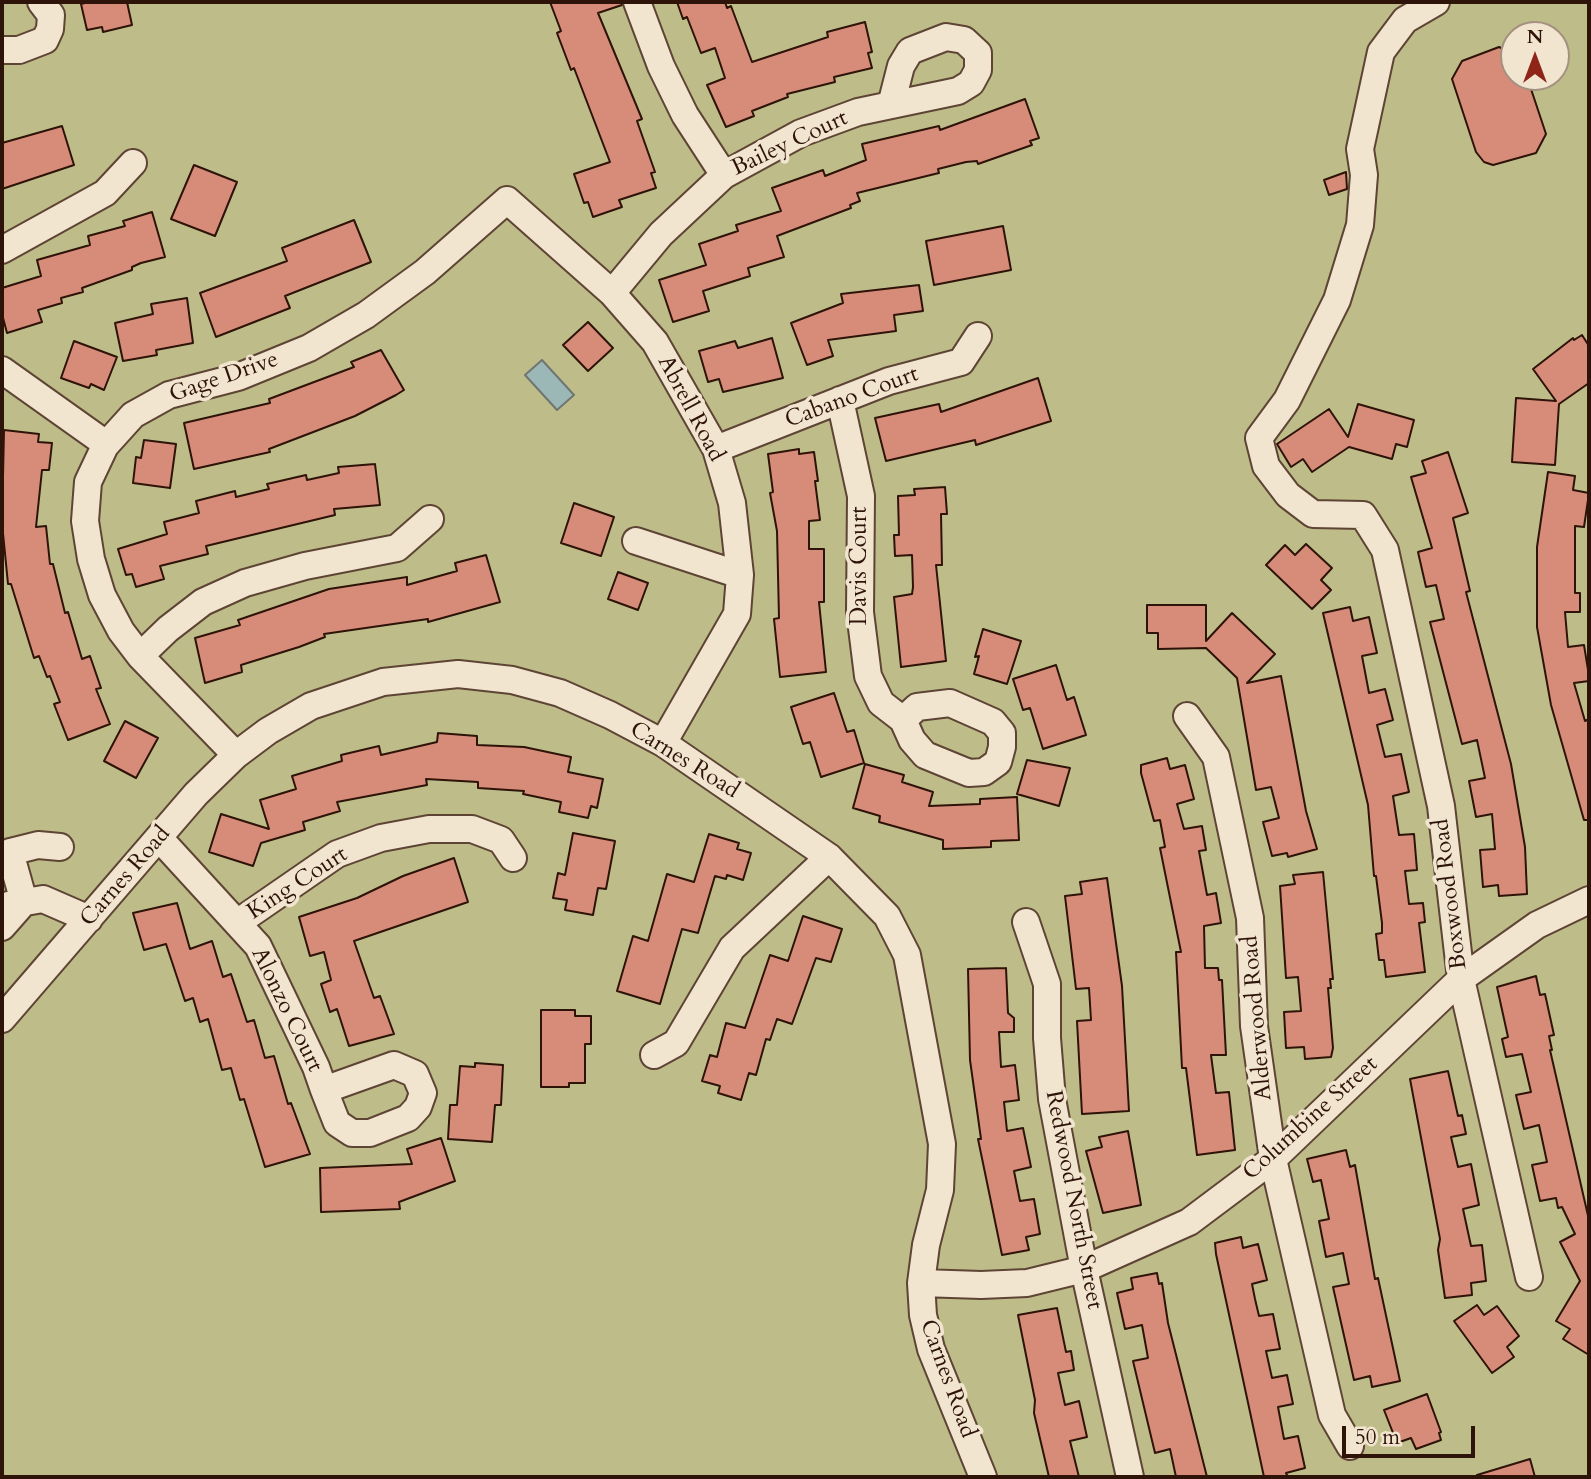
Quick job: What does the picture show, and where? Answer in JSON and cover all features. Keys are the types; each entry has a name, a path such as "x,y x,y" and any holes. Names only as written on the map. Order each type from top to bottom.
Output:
{"street":[{"path":"2,50 19,50 45,40 50,29 51,15 41,2"},
{"path":"637,2 685,115 724,175"},
{"name":"Boxwood Road","path":"1436,2 1405,20 1381,52 1360,149 1364,176 1360,225 1337,300 1287,400 1259,438 1266,466 1288,495 1313,514 1363,515 1385,551 1441,806 1461,979 1529,1277"},
{"name":"Bailey Court","path":"612,293 662,234 724,175 801,134 858,112 891,105"},
{"path":"2,250 105,193 133,163"},
{"name":"Abrell Road","path":"507,200 612,293 655,342 716,449 732,503 740,575 737,614 663,743"},
{"name":"Gage Drive","path":"236,755 140,656 121,631 103,595 89,546 85,520 88,482 106,444 133,415 169,395 238,377 297,353 366,315 425,272 507,200"},
{"name":"Cabano Court","path":"716,449 889,381 961,362 978,336"},
{"path":"2,370 106,444"},
{"name":"Davis Court","path":"840,400 861,496 860,612 864,656 868,676 881,704 902,720"},
{"path":"140,656 168,629 203,602 245,583 304,566 397,548 430,519"},
{"path":"636,541 740,575"},
{"name":"Carnes Road","path":"2,1018 197,794 236,755 268,731 311,706 383,682 458,674 512,680 560,693 663,743 829,857 887,916 907,955 942,1144 940,1190 926,1245 921,1283 922,1315 931,1349 983,1477"},
{"name":"Alderwood Road","path":"1187,716 1216,757 1250,918 1254,1026 1273,1160 1332,1415 1350,1446"},
{"name":"King Court","path":"237,923 337,854 381,838 429,829 472,829 501,840 513,858"},
{"name":"Alonzo Court","path":"160,839 258,946 324,1090"},
{"path":"2,927 13,904 6,853 38,845 60,847"},
{"path":"654,1055 676,1044 732,948 829,857"},
{"path":"13,904 43,899 89,919"},
{"name":"Columbine Street","path":"921,1283 1027,1283 1084,1269 1189,1222 1273,1160 1461,979 1537,925 1589,900"},
{"name":"Redwood North Street","path":"1026,922 1047,984 1047,1038 1052,1099 1084,1269 1130,1477"}],"shaded area":[{"path":"2,2 1589,2 1589,1477 2,1477"}],"water":[{"path":"542,360 574,395 557,410 525,375"}],"building":[{"path":"127,2 132,25 103,32 102,27 87,30 81,4"},
{"path":"550,2 622,2 622,5 598,13 642,119 637,121 655,172 651,173 656,188 619,200 622,207 593,217 588,202 584,203 574,174 610,162 574,68 571,70 557,33 561,31"},
{"path":"677,2 725,2 727,8 731,6 752,62 828,37 827,32 865,22 872,52 868,53 872,68 834,77 835,82 787,94 788,97 752,111 754,116 726,127 707,85 725,78 715,48 701,53 687,17 683,19"},
{"path":"1500,47 1500,91 1532,91 1546,134 1536,153 1493,165 1484,162 1476,152 1452,79 1462,61"},
{"path":"1025,99 1039,138 1030,141 1032,145 978,164 977,161 966,162 938,169 939,173 857,193 860,201 850,205 851,208 777,236 784,257 748,268 750,276 703,291 709,311 673,322 659,280 706,265 699,244 738,231 736,225 781,211 772,188 823,170 825,176 866,160 862,144 939,126 940,130"},
{"path":"62,126 74,165 2,189 2,143"},
{"path":"194,165 237,182 215,236 171,219"},
{"path":"1346,172 1347,189 1329,195 1324,180"},
{"path":"152,212 165,257 141,263 132,267 132,270 82,288 83,292 61,298 62,303 38,310 42,322 7,333 2,314 2,288 41,276 37,260 90,245 88,236 125,226 123,221"},
{"path":"354,220 371,262 285,296 290,308 216,337 200,293 287,261 282,248"},
{"path":"1003,226 1011,270 934,285 926,241"},
{"path":"919,285 923,311 894,315 896,331 828,340 833,356 807,365 791,323 843,303 841,294"},
{"path":"187,298 193,343 156,350 157,355 123,361 115,323 153,314 151,304"},
{"path":"588,322 613,348 588,371 563,345"},
{"path":"1582,335 1589,346 1589,383 1559,404 1555,465 1512,462 1516,398 1556,401 1533,369 1573,338 1574,340"},
{"path":"772,338 783,378 723,392 719,379 708,382 699,351 735,341 738,348"},
{"path":"74,341 117,357 104,390 91,384 89,388 61,378"},
{"path":"381,350 404,390 355,416 269,449 270,452 194,469 184,423 270,403 269,399 354,367 351,362"},
{"path":"1038,378 1051,421 976,445 975,440 886,461 875,418 939,404 941,412"},
{"path":"1358,404 1414,420 1407,447 1396,444 1392,459 1349,447 1312,472 1303,459 1291,467 1277,444 1329,409 1348,437"},
{"path":"4,430 39,434 38,442 52,443 49,470 42,470 36,527 46,526 50,564 53,564 65,613 68,612 82,659 90,656 101,688 96,689 110,724 68,740 54,704 60,702 50,676 47,677 39,656 34,658 11,584 8,584 2,523"},
{"path":"144,440 176,444 170,488 133,483 136,457 141,458"},
{"path":"799,449 799,454 814,452 818,481 815,481 820,520 809,521 809,549 824,549 824,602 819,602 826,672 780,677 774,619 779,618 777,531 770,493 773,492 768,454"},
{"path":"1448,452 1468,513 1453,518 1470,591 1466,592 1511,764 1525,847 1527,894 1499,896 1498,885 1483,887 1480,850 1495,849 1492,814 1476,817 1469,781 1485,778 1477,740 1462,744 1430,622 1444,619 1436,585 1426,587 1418,552 1432,548 1411,477 1426,473 1422,461"},
{"path":"375,464 380,505 334,509 335,515 206,546 208,554 160,566 164,579 136,587 132,574 126,575 118,549 167,534 164,522 199,513 196,501 235,491 236,497 269,489 267,484 306,475 307,480 339,473 338,467"},
{"path":"1548,472 1575,476 1573,490 1589,493 1584,527 1575,526 1575,593 1580,593 1580,612 1565,612 1568,647 1584,645 1589,676 1589,681 1574,683 1585,721 1589,719 1589,820 1584,820 1551,705 1537,627 1537,547"},
{"path":"945,487 947,514 941,514 942,565 936,565 946,661 901,667 894,597 912,594 913,587 912,555 895,556 894,535 899,535 898,496 915,495 914,489"},
{"path":"574,503 614,517 601,556 561,543"},
{"path":"1306,544 1332,568 1321,580 1331,590 1312,609 1266,565 1285,545 1295,555"},
{"path":"486,555 500,602 428,622 428,619 324,634 325,637 299,647 241,665 242,672 205,683 195,638 240,625 238,620 329,589 407,577 407,585 457,571 455,563"},
{"path":"618,572 648,583 638,610 608,599"},
{"path":"1147,605 1206,605 1206,641 1232,613 1275,654 1247,683 1281,676 1306,811 1317,849 1288,857 1287,853 1272,856 1263,822 1279,818 1271,787 1256,790 1237,678 1206,648 1158,649 1158,633 1147,633"},
{"path":"1350,607 1353,621 1369,617 1377,653 1362,656 1369,693 1385,689 1393,720 1377,725 1385,757 1401,754 1409,792 1393,796 1399,835 1414,834 1417,870 1405,871 1409,904 1423,903 1425,922 1419,923 1425,972 1386,977 1384,960 1379,960 1376,934 1382,933 1382,923 1374,876 1368,805 1323,613"},
{"path":"983,629 1021,641 1007,684 974,674 979,656 975,657"},
{"path":"1056,665 1067,700 1074,697 1086,735 1043,749 1030,708 1023,710 1013,679"},
{"path":"834,693 847,732 854,730 864,763 821,777 810,742 803,744 791,707"},
{"path":"125,721 158,738 136,778 104,761"},
{"path":"438,733 477,736 477,745 524,747 571,757 568,772 603,779 597,808 591,806 588,818 559,812 561,802 523,794 524,791 478,788 478,782 426,779 427,785 337,802 340,811 303,822 305,830 261,843 253,866 209,852 221,814 269,829 260,800 296,789 292,776 342,761 341,755 379,746 381,755 437,742"},
{"path":"1167,758 1170,769 1185,765 1194,799 1177,804 1184,829 1202,826 1206,850 1199,851 1207,895 1216,893 1221,923 1204,926 1205,968 1218,968 1219,980 1222,980 1226,1055 1211,1055 1216,1093 1229,1092 1235,1150 1197,1155 1186,1068 1182,1068 1176,952 1181,952 1160,848 1165,847 1160,820 1154,821 1141,773 1141,765"},
{"path":"1027,760 1070,768 1059,806 1017,794"},
{"path":"865,764 904,775 902,782 933,792 929,806 980,804 980,799 1017,797 1019,840 991,841 991,847 943,849 943,840 879,822 880,816 853,808"},
{"path":"573,833 615,841 606,889 598,888 593,915 565,910 567,900 553,898 558,873 565,875"},
{"path":"709,834 739,843 737,849 751,853 743,880 727,875 726,879 715,876 698,933 682,929 660,1004 617,991 633,936 648,941 667,874 694,882"},
{"path":"454,858 468,902 354,941 374,998 380,996 394,1034 349,1046 337,1009 330,1012 321,984 331,980 324,952 310,956 299,917 357,898 403,876"},
{"path":"1323,872 1333,979 1330,979 1331,988 1328,988 1333,1048 1331,1057 1305,1059 1304,1047 1286,1048 1284,1012 1301,1011 1298,977 1286,978 1280,886 1295,884 1293,875"},
{"path":"1107,878 1122,986 1129,1111 1082,1114 1077,1021 1091,1020 1089,988 1076,989 1065,896 1082,894 1080,882"},
{"path":"177,903 190,949 212,941 223,977 231,974 247,1022 254,1020 265,1058 274,1056 288,1104 291,1103 310,1154 265,1167 244,1099 240,1100 231,1068 222,1070 208,1019 200,1022 193,998 185,1001 166,944 144,950 133,913"},
{"path":"803,916 842,929 831,962 816,958 792,1024 777,1019 770,1040 766,1039 756,1075 749,1073 741,1100 718,1093 720,1086 702,1081 710,1055 717,1057 726,1023 745,1028 770,955 788,961"},
{"path":"1006,968 1008,1013 1014,1018 1014,1032 999,1032 1001,1067 1015,1065 1019,1100 1004,1102 1007,1131 1023,1128 1031,1167 1014,1171 1020,1201 1034,1199 1040,1234 1026,1237 1029,1250 1002,1255 978,1139 981,1139 970,1060 968,969"},
{"path":"1536,976 1540,995 1545,994 1554,1035 1549,1036 1550,1050 1589,1220 1589,1355 1563,1339 1570,1329 1556,1321 1580,1281 1560,1242 1575,1234 1562,1207 1558,1208 1556,1198 1540,1201 1532,1165 1547,1162 1539,1125 1524,1129 1516,1095 1531,1092 1522,1054 1506,1057 1502,1039 1508,1037 1497,987"},
{"path":"541,1010 575,1010 575,1016 591,1016 591,1044 585,1044 585,1083 569,1083 569,1087 541,1087"},
{"path":"475,1063 503,1065 501,1105 495,1105 492,1142 448,1139 450,1105 457,1105 460,1066 475,1067"},
{"path":"1448,1071 1458,1116 1462,1115 1466,1134 1451,1137 1458,1167 1471,1164 1479,1205 1463,1209 1471,1246 1482,1245 1486,1281 1471,1283 1472,1295 1445,1298 1438,1250 1440,1239 1410,1079"},
{"path":"1128,1131 1141,1205 1103,1213 1086,1151 1102,1147 1099,1137"},
{"path":"441,1138 455,1181 399,1202 400,1209 321,1212 320,1168 412,1164 407,1149"},
{"path":"1346,1150 1350,1167 1355,1165 1375,1279 1378,1278 1400,1381 1372,1387 1370,1376 1354,1380 1333,1287 1349,1284 1343,1253 1326,1257 1319,1221 1329,1219 1321,1180 1313,1182 1307,1159"},
{"path":"1241,1237 1243,1248 1258,1244 1267,1280 1252,1284 1255,1299 1259,1316 1273,1314 1280,1349 1266,1351 1272,1378 1287,1375 1293,1404 1278,1407 1284,1439 1298,1436 1305,1468 1286,1473 1288,1477 1264,1477 1216,1254 1215,1243"},
{"path":"1157,1273 1159,1284 1162,1283 1168,1323 1207,1477 1176,1477 1170,1449 1155,1453 1133,1361 1148,1358 1142,1325 1125,1329 1117,1293 1133,1289 1131,1278"},
{"path":"1477,1305 1484,1315 1497,1306 1519,1336 1507,1347 1514,1357 1492,1373 1454,1321"},
{"path":"1057,1308 1066,1352 1071,1351 1074,1370 1058,1373 1065,1405 1079,1401 1087,1437 1070,1441 1079,1477 1049,1477 1034,1413 1035,1400 1018,1315"},
{"path":"1427,1394 1441,1432 1441,1440 1416,1449 1411,1438 1397,1443 1384,1410"},
{"path":"1530,1459 1535,1477 1477,1475"}]}
